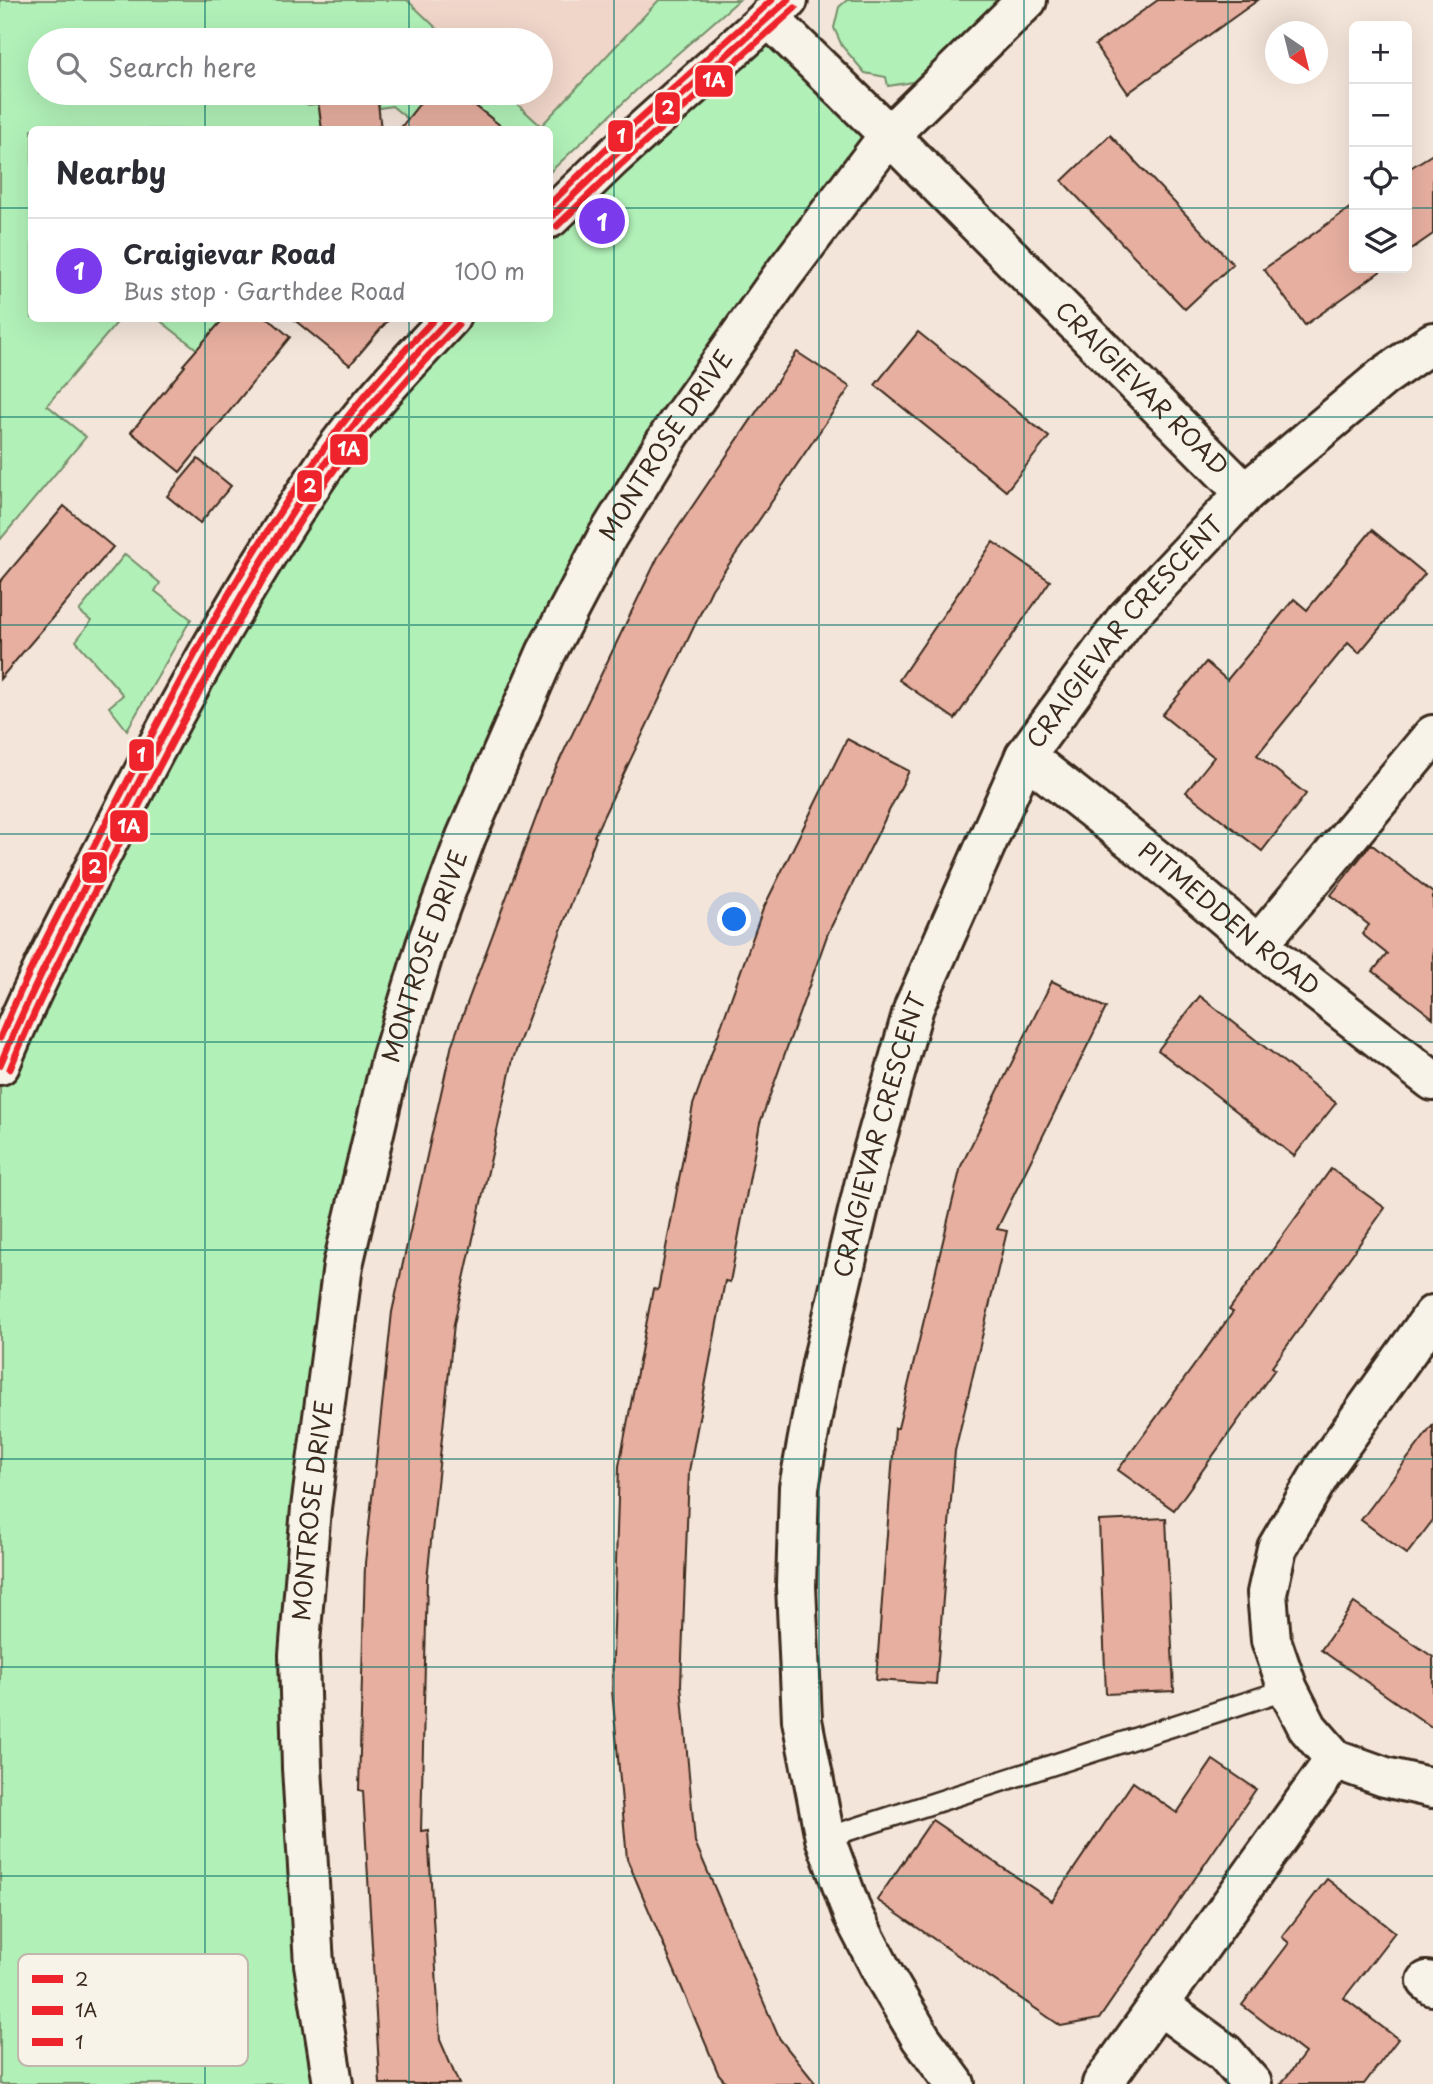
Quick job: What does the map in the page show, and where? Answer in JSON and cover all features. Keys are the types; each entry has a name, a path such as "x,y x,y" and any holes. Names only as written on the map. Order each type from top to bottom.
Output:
{"street":[{"name":"MONTROSE DRIVE","path":"333,2084 314,1964 304,1821 299,1655 311,1508 343,1265 391,1060 425,945 466,837 546,653 607,537 671,433 783,275 889,135 1027,0"},
{"name":"CRAIGIEVAR ROAD","path":"778,9 889,135 1245,493"},
{"path":"553,215 613,157 778,9"},
{"path":"0,1065 68,919 174,713 252,579 327,462 381,394 446,322"},
{"name":"CRAIGIEVAR CRESCENT","path":"955,2084 921,2038 885,1978 853,1915 825,1838 802,1720 796,1586 799,1488 822,1363 869,1165 914,1007 1025,756 1126,620 1245,493 1383,377 1433,342"},
{"path":"1258,945 1433,735"},
{"name":"PITMEDDEN ROAD","path":"1025,756 1176,875 1258,945 1433,1081"},
{"path":"1433,1315 1324,1468 1277,1548 1267,1593 1271,1640 1288,1689 1308,1728 1335,1759 1385,1777 1433,1788"},
{"path":"1102,2084 1335,1759"},
{"path":"1159,2005 1225,2053 1252,2084"}],"lane":[{"path":"825,1838 1288,1689"}],"shaded area":[{"path":"383,0 739,0 558,163 553,142 553,126 519,126 496,105 553,105 553,28 413,28"}],"green space":[{"path":"0,0 407,0 436,28 28,28 28,105 319,105 322,126 28,126 28,322 117,322 47,405 86,437 0,540"},
{"path":"659,0 739,0 645,82 553,169 553,126 541,126"},
{"path":"847,0 1001,0 937,64 913,82 888,86 886,77 865,73 842,46 834,28 839,7"},
{"path":"768,17 889,135 671,433 426,945 311,1508 333,2084 0,2084 0,1065 186,690 448,322 553,322 553,215"},
{"path":"379,105 419,105 408,119 392,106 379,108"},
{"path":"474,105 518,105 541,126 484,126 491,118"},
{"path":"162,322 221,322 198,350"},
{"path":"125,554 160,583 155,591 191,619 127,730 109,707 123,695 76,641 91,621 79,611"}],"building":[{"path":"1158,0 1258,0 1128,93 1095,45"},
{"path":"319,105 378,105 381,126 321,126"},
{"path":"419,105 474,105 501,126 402,126"},
{"path":"1110,135 1233,264 1185,309 1062,181"},
{"path":"1433,154 1433,234 1412,249 1412,210 1412,167"},
{"path":"1349,209 1349,273 1378,273 1305,325 1264,269"},
{"path":"221,322 273,322 290,337 180,472 131,432 185,366 183,365"},
{"path":"297,322 387,322 350,365"},
{"path":"918,332 1049,437 1006,491 875,385"},
{"path":"797,352 850,387 712,589 594,836 596,837 513,1059 454,1324 427,1579 421,1831 428,1830 440,2040 459,2084 380,2084 363,1791 359,1790 365,1563 392,1312 452,1044 550,780 658,557"},
{"path":"198,459 231,486 200,523 167,496"},
{"path":"64,506 113,547 0,679 0,582"},
{"path":"1372,530 1425,574 1359,653 1348,643 1257,755 1306,794 1262,851 1186,792 1214,757 1162,715 1206,662 1227,680 1294,599 1307,610"},
{"path":"993,542 1050,581 955,719 899,680"},
{"path":"847,739 909,771 828,933 760,1123 730,1282 725,1281 689,1471 681,1685 695,1842 779,2038 816,2084 727,2084 718,2073 627,1859 612,1690 619,1466 653,1289 658,1290 693,1105 763,909"},
{"path":"1371,844 1433,893 1433,1018 1373,971 1387,954 1362,934 1369,925 1331,895"},
{"path":"1052,981 1106,1008 997,1229 1007,1231 955,1451 936,1684 876,1680 895,1428 898,1428 961,1166"},
{"path":"1200,996 1336,1103 1294,1156 1158,1050"},
{"path":"1331,1169 1385,1208 1174,1510 1118,1470 1233,1312 1229,1310"},
{"path":"1433,1425 1433,1520 1407,1554 1361,1520"},
{"path":"1166,1518 1174,1691 1106,1694 1099,1521"},
{"path":"1354,1603 1433,1657 1433,1728 1321,1650"},
{"path":"1213,1760 1256,1789 1099,2019 1061,2026 877,1900 932,1820 1052,1901 1133,1782 1177,1813"},
{"path":"1327,1879 1395,1932 1344,1998 1398,2039 1364,2084 1281,2084 1305,2053 1242,2005 1289,1943 1282,1937"}],"transit line":[{"name":"1","path":"553,201 606,149 772,0"},
{"name":"2","path":"553,215 613,157 788,0"},
{"name":"1A","path":"557,226 620,165 795,8"},
{"name":"1","path":"0,1038 66,900 185,672 239,576 268,529 343,423 431,322"},
{"name":"2","path":"0,1065 42,973 118,822 187,692 259,566 341,442 380,394 446,322"},
{"name":"1A","path":"10,1069 51,977 178,730 268,572 350,448 402,385 458,325"}],"place":[{"name":"Craigievar Road","path":"602,221"}]}
